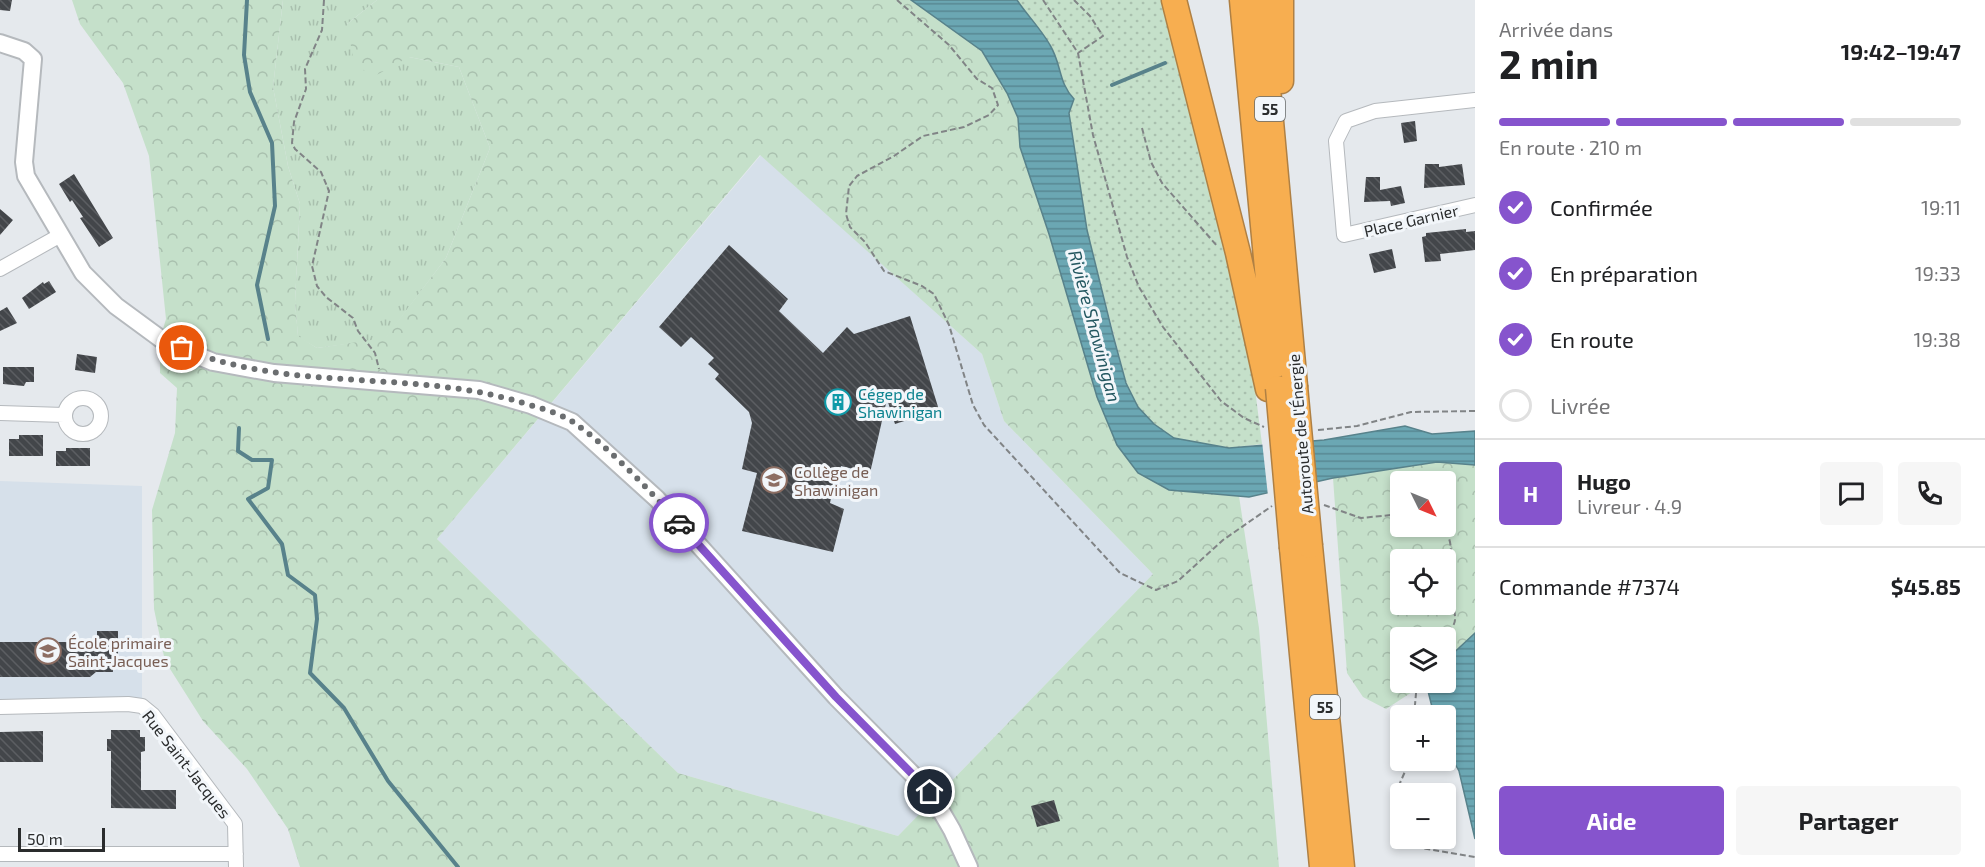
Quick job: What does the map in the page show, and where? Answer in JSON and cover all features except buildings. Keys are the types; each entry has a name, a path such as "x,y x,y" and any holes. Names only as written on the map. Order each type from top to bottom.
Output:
{"highway":[{"path":"1174,0 1238,253 1280,388"},
{"name":"Autoroute de l'Énergie","path":"1246,0 1281,218 1280,388 1342,867"},
{"name":"Autoroute de l'Énergie","path":"1246,0 1280,388 1283,456 1301,547 1323,867"},
{"path":"1281,0 1281,218"}],"street":[{"path":"0,43 24,51 33,59 24,162 26,176 59,236 83,273 116,306 165,342 213,362 274,373 479,390 531,405 572,422 657,499 836,697 930,792 952,830 969,867"},
{"name":"Place Garnier","path":"1475,100 1375,111 1346,122 1336,141 1344,236 1475,205"},
{"path":"0,269 59,236"},
{"path":"0,414 64,415"},
{"name":"Rue Saint-Jacques","path":"0,707 128,704 142,706 153,715 186,756 235,824 236,861"},
{"path":"0,854 236,861"}],"path":[{"path":"324,0 322,30 305,69 306,89 294,122 292,143 295,149 321,172 329,191 312,266 317,286 326,297 353,318 358,331 375,353 379,366 378,381"},
{"path":"897,0 949,45 977,79 992,88 998,105 989,115 964,127 923,136 894,156 857,176 849,186 846,214 850,227 865,242 884,271 922,285 934,294 949,325 973,405 984,425 1120,573 1156,590 1178,581 1223,540 1276,504"},
{"path":"1043,0 1078,53 1093,135 1121,236 1139,287 1159,322 1218,398 1244,418 1265,427"},
{"path":"1074,0 1090,16 1103,36 1078,53"},
{"path":"1142,128 1154,169 1168,191 1217,247 1225,252 1238,253"},
{"path":"1309,430 1357,426 1411,412 1475,411"},
{"path":"1317,503 1361,518 1390,515"},
{"path":"1448,537 1451,542 1448,591 1456,617 1452,627"},
{"path":"1428,849 1475,857"}],"shaded area":[{"name":"Collège de Shawinigan","path":"761,155 982,354 1004,421 1153,574 898,836 678,773 437,539"},
{"path":"0,481 142,486 142,706 0,707"}],"green space":[{"path":"72,0 283,0 273,87 288,166 300,204 295,302 298,336 317,348 385,338 446,258 490,148 459,67 409,57 373,77 354,63 347,24 377,0 911,0 982,51 1007,93 1018,118 1020,147 1049,234 1169,490 1239,496 1259,628 1279,867 300,867 288,829 247,769 203,721 165,661 154,609 152,510 175,433 177,388 160,373 160,339 166,319 149,156 123,83 80,24","holes":["760,155 982,354 1004,421 1153,574 898,836 678,773 437,539"]},
{"path":"283,0 377,0 347,24 409,57 459,67 490,148 446,258 385,339 317,348 298,337 295,302 300,204 288,166 273,87"},
{"path":"1017,0 1161,0 1248,334 1262,444 1229,448 1174,438 1154,424 1138,407 1126,382 1087,230 1069,113 1074,99 1065,86 1050,45"},
{"path":"1437,462 1475,465 1475,633 1456,651 1456,627 1390,627 1390,693 1411,693 1386,709 1363,697 1347,673 1333,478"}],"water":[{"name":"Rivière Shawinigan","path":"911,0 1017,0 1050,45 1065,86 1074,99 1069,113 1087,230 1126,383 1138,407 1154,424 1174,438 1229,448 1324,440 1405,426 1432,434 1475,431 1475,465 1437,462 1333,478 1249,497 1169,490 1138,473 1117,445 1097,397 1049,234 1020,147 1018,118 1007,93 982,51"},
{"path":"1475,633 1475,839 1456,766 1456,705 1432,705 1428,693 1456,693 1456,651"}],"pier":[{"path":"1312,438 1316,484 1268,496 1262,441"}],"waterway":[{"path":"247,0 244,55 250,92 272,143 275,206 257,285 268,339"},
{"path":"1112,85 1165,63"},
{"path":"239,428 238,451 252,460 272,460 268,488 248,499 282,544 288,575 315,595 317,619 310,673 344,708 388,781 458,867"}],"way so far":[{"path":"182,348 213,362 274,373 479,390 531,405 572,422 617,460 679,523"}],"place":[{"name":"Cégep de Shawinigan","path":"838,402"},
{"name":"Collège de Shawinigan","path":"774,480"},
{"name":"École primaire Saint-Jacques","path":"48,651"}],"route":[{"path":"679,523 836,697 930,792"}]}
